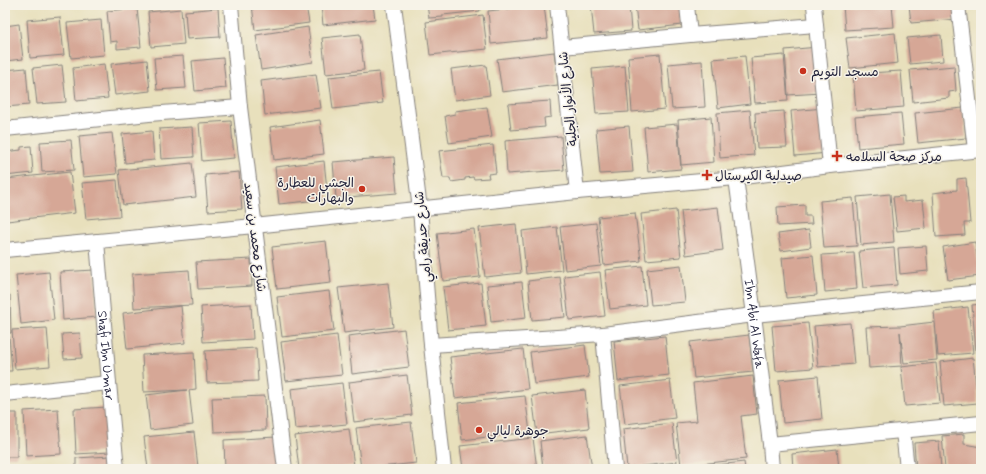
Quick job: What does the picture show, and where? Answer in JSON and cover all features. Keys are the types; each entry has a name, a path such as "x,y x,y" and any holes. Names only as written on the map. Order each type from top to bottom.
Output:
{"street":[{"name":"شارع محمد بن سعيد","path":"231,5 240,107 285,469"},
{"name":"شارع حديقة رامي","path":"394,5 420,209 431,345 444,469"},
{"name":"شارع الأنوار الجلية","path":"557,5 577,192"},
{"path":"687,5 690,35"},
{"path":"814,5 830,166"},
{"path":"5,250 254,226 577,192 736,178 978,150 958,5"},
{"path":"562,46 816,24"},
{"path":"5,129 149,114 240,107"},
{"name":"Ibn Abi Al Wafa","path":"736,178 772,469"},
{"name":"Shafi Ibn Umar","path":"97,241 118,469"},
{"path":"431,345 603,334 754,315 981,292"},
{"path":"603,334 615,469"},
{"path":"5,394 109,383"},
{"path":"770,444 981,423"},
{"path":"903,431 907,469"}],"building":[{"path":"252,5 306,5 309,23 255,30"},
{"path":"321,5 373,5 375,19 323,25"},
{"path":"427,5 479,5 480,11 429,18"},
{"path":"544,5 548,38 491,44 488,11"},
{"path":"591,5 629,5 631,31 594,34"},
{"path":"635,5 680,5 682,25 638,30"},
{"path":"843,5 892,5 894,27 845,30"},
{"path":"909,5 956,5 958,19 911,23"},
{"path":"137,8 141,47 117,49 117,41 110,42 107,11"},
{"path":"218,8 220,37 187,39 185,11"},
{"path":"181,9 184,44 151,47 148,12"},
{"path":"483,15 487,49 430,55 426,22"},
{"path":"60,17 64,55 30,58 27,20"},
{"path":"101,20 104,55 71,58 67,23"},
{"path":"19,24 23,59 5,61 5,26"},
{"path":"308,27 313,62 261,70 256,35"},
{"path":"895,33 898,63 850,68 846,38"},
{"path":"360,34 364,70 326,74 322,38"},
{"path":"941,35 943,61 910,64 907,38"},
{"name":"مسجد التويم","path":"818,47 822,93 788,95 785,50"},
{"path":"554,52 558,85 502,92 497,59"},
{"path":"660,54 665,109 632,112 628,57"},
{"path":"784,55 788,101 755,103 751,58"},
{"path":"183,56 186,88 157,90 154,58"},
{"path":"745,56 750,104 718,108 713,59"},
{"path":"223,58 226,88 195,91 192,61"},
{"path":"147,60 150,91 115,95 111,64"},
{"path":"702,61 705,107 672,109 668,64"},
{"path":"104,64 108,98 76,101 73,68"},
{"path":"62,65 66,102 37,104 33,68"},
{"path":"486,65 490,95 455,100 451,69"},
{"path":"625,66 629,112 596,114 592,69"},
{"path":"954,66 956,91 949,92 949,98 913,102 910,70"},
{"path":"26,68 29,105 5,107 5,70"},
{"path":"901,71 904,107 856,111 853,74"},
{"path":"379,72 383,103 333,109 329,77"},
{"path":"316,74 321,108 265,115 261,81"},
{"path":"550,101 551,117 544,118 545,127 511,130 508,104"},
{"path":"487,107 492,137 449,143 445,116 455,114 455,111"},
{"path":"824,108 828,153 795,156 791,111"},
{"path":"963,108 966,138 918,143 915,113"},
{"path":"750,110 754,155 720,158 717,113"},
{"path":"784,111 787,147 757,148 755,113"},
{"path":"901,113 904,144 858,148 855,117"},
{"path":"711,117 714,162 681,165 678,120"},
{"path":"320,120 324,154 274,160 270,127"},
{"path":"231,121 234,158 202,161 199,123"},
{"path":"677,124 681,169 648,172 644,127"},
{"path":"629,126 633,172 600,174 596,129"},
{"path":"192,127 194,157 161,159 159,129"},
{"path":"152,131 154,160 125,163 122,134"},
{"path":"112,133 117,174 83,177 79,136"},
{"path":"561,136 564,170 507,174 505,141"},
{"path":"71,140 74,170 42,172 40,142"},
{"path":"493,145 496,173 488,174 489,178 474,179 473,177 451,182 450,178 443,178 439,151"},
{"path":"31,146 33,173 5,176 5,152 21,150 21,147"},
{"path":"394,157 397,193 336,198 333,162"},
{"path":"324,161 328,199 279,204 275,167"},
{"path":"192,163 196,197 123,205 119,170"},
{"path":"70,172 75,213 7,221 5,205 5,179"},
{"path":"239,172 242,209 208,211 205,175"},
{"path":"966,178 970,223 964,223 965,235 936,237 933,193 957,190 957,179"},
{"path":"117,180 120,216 86,219 82,183"},
{"path":"890,194 894,242 861,245 857,197"},
{"path":"904,196 904,202 923,200 926,228 897,231 893,197"},
{"path":"853,198 857,246 824,248 820,201"},
{"path":"805,205 805,216 811,216 812,224 778,226 777,207"},
{"path":"718,207 723,250 686,255 681,211"},
{"path":"676,210 681,257 646,260 641,214"},
{"path":"635,213 641,261 604,265 598,217"},
{"path":"596,223 601,266 565,270 560,227"},
{"path":"516,224 521,273 485,277 479,228"},
{"path":"557,227 562,270 526,274 522,231"},
{"path":"474,229 480,277 443,281 437,233"},
{"path":"809,230 811,247 781,251 778,234"},
{"path":"326,241 331,283 277,289 272,247"},
{"path":"975,242 980,276 948,280 943,247"},
{"path":"979,242 981,242 981,252 980,252"},
{"path":"926,246 928,271 900,274 898,248"},
{"path":"894,248 897,285 863,288 859,251"},
{"path":"854,253 857,289 825,292 822,255"},
{"path":"813,255 817,295 786,298 782,258"},
{"path":"251,259 252,286 198,289 196,262"},
{"path":"681,265 685,302 651,305 647,269"},
{"path":"642,266 646,305 610,309 605,270"},
{"path":"94,270 97,317 63,320 60,272"},
{"path":"189,270 192,305 134,308 132,274"},
{"path":"49,272 54,320 21,324 16,275"},
{"path":"600,272 605,316 569,320 564,276"},
{"path":"560,277 565,317 532,320 528,281"},
{"path":"522,282 526,318 491,322 487,285"},
{"path":"388,283 393,327 344,333 338,288"},
{"path":"481,283 486,326 448,330 443,287"},
{"path":"329,291 334,331 282,337 277,297"},
{"path":"5,295 10,295 11,333 5,333"},
{"path":"251,304 253,339 203,342 201,307"},
{"path":"981,304 981,351 976,352 972,305"},
{"path":"181,306 185,343 127,349 123,313"},
{"path":"968,307 973,353 938,356 934,311"},
{"path":"934,322 937,360 904,363 900,332 902,366 869,368 866,327 900,326"},
{"path":"808,323 813,368 776,371 772,326"},
{"path":"850,323 854,364 818,367 814,326"},
{"path":"47,328 50,366 15,369 12,330"},
{"path":"404,329 409,367 352,374 348,336"},
{"path":"80,333 82,358 64,359 62,334"},
{"path":"337,335 342,375 286,381 281,342"},
{"path":"749,335 753,372 694,378 690,342"},
{"path":"5,336 9,336 12,371 5,371"},
{"path":"665,336 669,375 618,381 614,341"},
{"path":"585,345 589,377 534,384 530,352"},
{"path":"256,348 258,381 207,383 205,351"},
{"path":"523,349 528,389 455,398 450,357"},
{"path":"194,352 196,389 189,390 193,425 150,430 146,395 187,390 144,392 142,355"},
{"path":"973,358 978,403 944,406 940,362"},
{"path":"936,363 940,403 905,406 901,367"},
{"path":"978,364 981,364 981,387 980,387"},
{"path":"407,375 412,415 354,422 349,382"},
{"path":"753,376 757,414 741,416 746,459 681,466 676,423 697,421 693,383"},
{"path":"818,376 822,419 783,423 779,380"},
{"path":"670,380 675,418 625,424 620,386"},
{"path":"342,383 347,424 295,429 291,389"},
{"path":"585,390 589,428 537,434 532,396"},
{"path":"265,396 266,430 214,432 212,398"},
{"path":"525,396 530,432 462,440 458,403"},
{"path":"108,407 110,452 76,454 74,409"},
{"path":"58,409 61,454 26,456 24,411"},
{"path":"5,413 17,413 17,457 5,457"},
{"path":"411,422 416,463 361,469 356,428"},
{"path":"672,423 677,462 627,468 623,429"},
{"path":"349,429 354,466 325,469 299,469 295,436"},
{"path":"194,432 198,467 148,469 144,437"},
{"path":"964,434 964,444 981,447 981,469 945,469 942,436"},
{"path":"587,435 592,469 543,469 540,441"},
{"path":"276,437 278,469 225,469 224,440"},
{"path":"533,438 537,469 463,469 460,446"},
{"path":"939,441 941,469 916,469 914,443"},
{"path":"837,449 839,469 793,469 792,454"},
{"path":"110,456 111,469 76,469 76,458"},
{"path":"744,462 745,469 690,469 690,468"}],"place":[{"name":"مسجد التويم","path":"803,71"},
{"name":"مركز صحة السلامه","path":"837,156"},
{"name":"صيدلية الكيرستال","path":"707,175"},
{"name":"الجشي للعطارة والبهارات","path":"362,189"},
{"name":"جوهرة ليالي","path":"479,430"}]}
